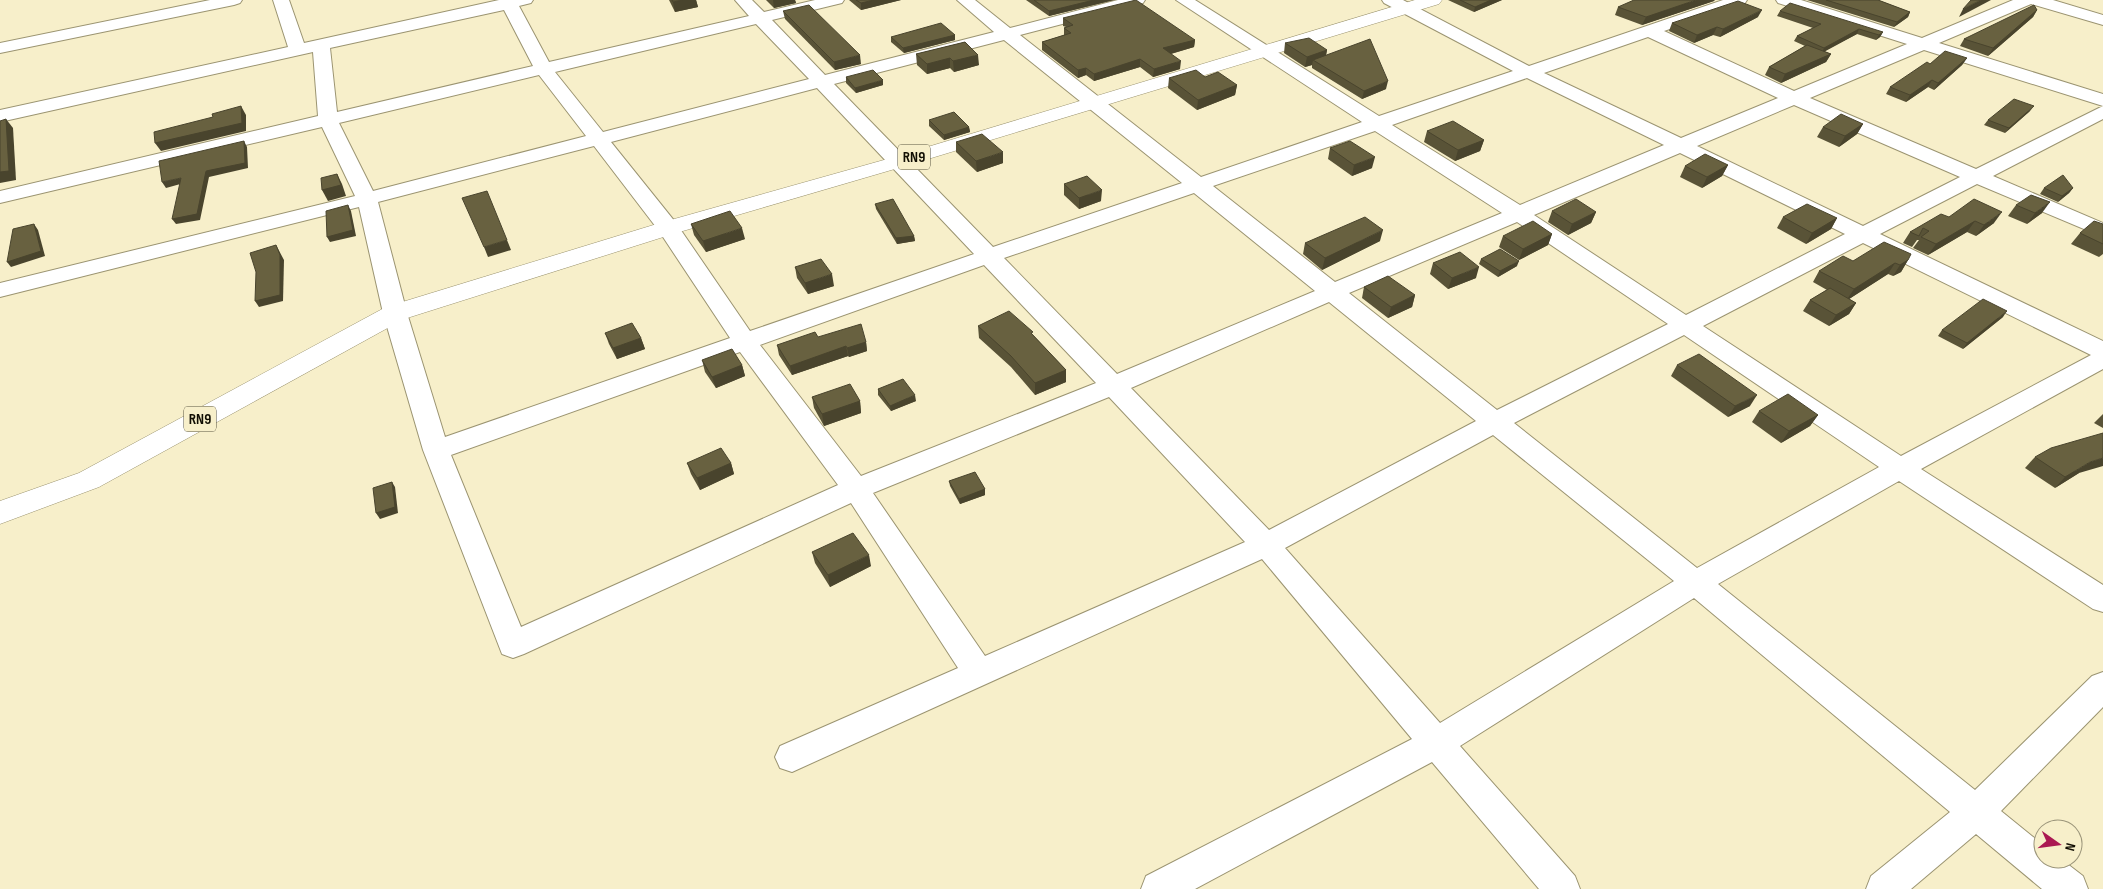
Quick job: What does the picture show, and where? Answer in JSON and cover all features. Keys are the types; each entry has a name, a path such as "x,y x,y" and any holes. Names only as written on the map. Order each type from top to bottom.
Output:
{"main road":[{"name":"RN9","path":"0,513 89,480 394,313 668,228 898,162 1266,52 1399,4 1433,0"}],"street":[{"path":"0,48 234,0"},
{"path":"281,0 298,50"},
{"path":"0,197 543,68 752,9 836,0"},
{"path":"965,0 1199,184 1492,423 1695,583 2070,889"},
{"path":"0,290 367,199 1137,0"},
{"path":"1184,0 1518,214 1684,326 2103,600"},
{"path":"436,450 989,256 1739,0"},
{"path":"1784,0 2103,100"},
{"path":"321,45 328,119 367,199 394,313 436,450 513,645 856,490 1113,386 2027,0"},
{"path":"2035,0 2103,20"},
{"path":"0,116 514,1 543,68 668,228 745,342 856,490 980,674"},
{"path":"1399,4 1528,72 2103,351"},
{"path":"752,9 1266,545 1562,889"},
{"path":"1649,30 1794,98 2103,231"},
{"path":"792,757 1266,545 1492,423 2103,112"},
{"path":"1159,889 1436,743 1695,583 1900,468 2103,359"},
{"path":"1884,889 1976,812 2103,686"}],"building":[{"path":"856,0 874,0 861,3"},
{"path":"1034,0 1094,0 1049,11"},
{"path":"1136,0 1195,40 1163,48 1181,61 1154,69 1140,59 1094,74 1086,68 1078,70 1042,42 1071,33 1064,28 1073,25 1063,18"},
{"path":"1460,0 1491,0 1475,7"},
{"path":"1634,0 1696,0 1646,17 1618,7"},
{"path":"1826,0 1878,0 1910,12 1897,22"},
{"path":"1971,0 1981,0 1963,9"},
{"path":"1738,1 1762,10 1723,29 1717,27 1697,35 1672,23"},
{"path":"1790,3 1883,32 1879,35 1859,29 1824,48 1797,36 1821,24 1780,11"},
{"path":"809,5 860,55 834,62 783,11"},
{"path":"2034,5 2037,10 1993,48 1964,39"},
{"path":"941,23 955,35 903,48 891,37"},
{"path":"1309,38 1327,50 1307,57 1285,43"},
{"path":"1370,39 1388,81 1364,91 1313,60"},
{"path":"965,42 978,55 953,61 950,58 927,64 916,54"},
{"path":"1807,45 1831,54 1785,74 1769,67"},
{"path":"1945,51 1967,58 1938,83 1932,80 1910,95 1890,87 1927,62 1930,64"},
{"path":"873,70 883,80 855,88 846,77"},
{"path":"1196,70 1205,77 1218,72 1237,85 1198,100 1169,78"},
{"path":"2014,99 2034,106 2009,128 1988,120"},
{"path":"241,106 242,123 155,143 154,132 213,117 212,114"},
{"path":"954,112 969,127 944,135 929,120"},
{"path":"1841,114 1863,124 1845,136 1823,127"},
{"path":"6,119 9,171 0,172 0,121"},
{"path":"1453,121 1484,140 1458,150 1427,131"},
{"path":"982,134 1003,152 976,161 956,142"},
{"path":"244,141 245,163 206,171 197,214 172,219 181,178 162,182 159,161"},
{"path":"1350,141 1375,157 1354,165 1330,148"},
{"path":"1705,154 1728,165 1707,177 1685,166"},
{"path":"337,174 341,185 322,190 321,178"},
{"path":"2063,175 2073,188 2062,196 2044,188"},
{"path":"1087,176 1102,190 1079,198 1064,184"},
{"path":"487,191 507,240 484,247 462,198"},
{"path":"2031,195 2050,202 2035,213 2016,205"},
{"path":"893,199 914,236 896,238 875,204"},
{"path":"1576,199 1596,212 1572,224 1552,211"},
{"path":"1974,199 2002,212 1984,225 1975,221 1936,244 1921,237 1929,231 1923,228 1919,236 1910,232 1941,214 1949,217"},
{"path":"1807,204 1837,218 1812,233 1783,217"},
{"path":"348,205 353,230 327,237 326,211"},
{"path":"730,211 742,228 703,241 691,224"},
{"path":"1365,217 1383,230 1325,258 1305,243"},
{"path":"1533,221 1552,234 1523,249 1503,236"},
{"path":"2094,221 2103,224 2103,244 2080,233"},
{"path":"34,224 41,251 7,262 13,229"},
{"path":"1884,242 1911,254 1908,260 1900,265 1895,263 1854,289 1819,271 1843,256 1853,261"},
{"path":"276,245 280,255 280,295 255,301 256,272 250,253"},
{"path":"1500,249 1519,261 1500,271 1481,259"},
{"path":"1460,252 1479,267 1452,278 1433,263"},
{"path":"821,259 832,274 805,283 795,267"},
{"path":"1388,276 1415,295 1391,307 1364,287"},
{"path":"1830,288 1856,303 1836,315 1810,300"},
{"path":"1983,299 2007,311 1967,343 1942,330"},
{"path":"1009,311 1033,332 1031,333 1066,370 1035,383 1011,356 978,326"},
{"path":"632,323 641,338 613,348 605,333"},
{"path":"861,324 866,342 847,348 846,346 790,366 777,345 815,332 818,337"},
{"path":"732,349 742,365 712,377 702,360"},
{"path":"1699,354 1757,395 1735,406 1677,365"},
{"path":"903,379 915,395 890,406 878,389"},
{"path":"850,384 860,401 822,414 812,397"},
{"path":"1788,394 1818,415 1789,431 1759,411"},
{"path":"2103,433 2103,458 2090,462 2065,477 2035,457 2051,448"},
{"path":"721,448 731,463 697,478 687,463"},
{"path":"975,472 985,489 959,499 949,481"},
{"path":"392,482 395,507 376,513 373,488"},
{"path":"853,533 869,555 828,575 812,552"}]}
